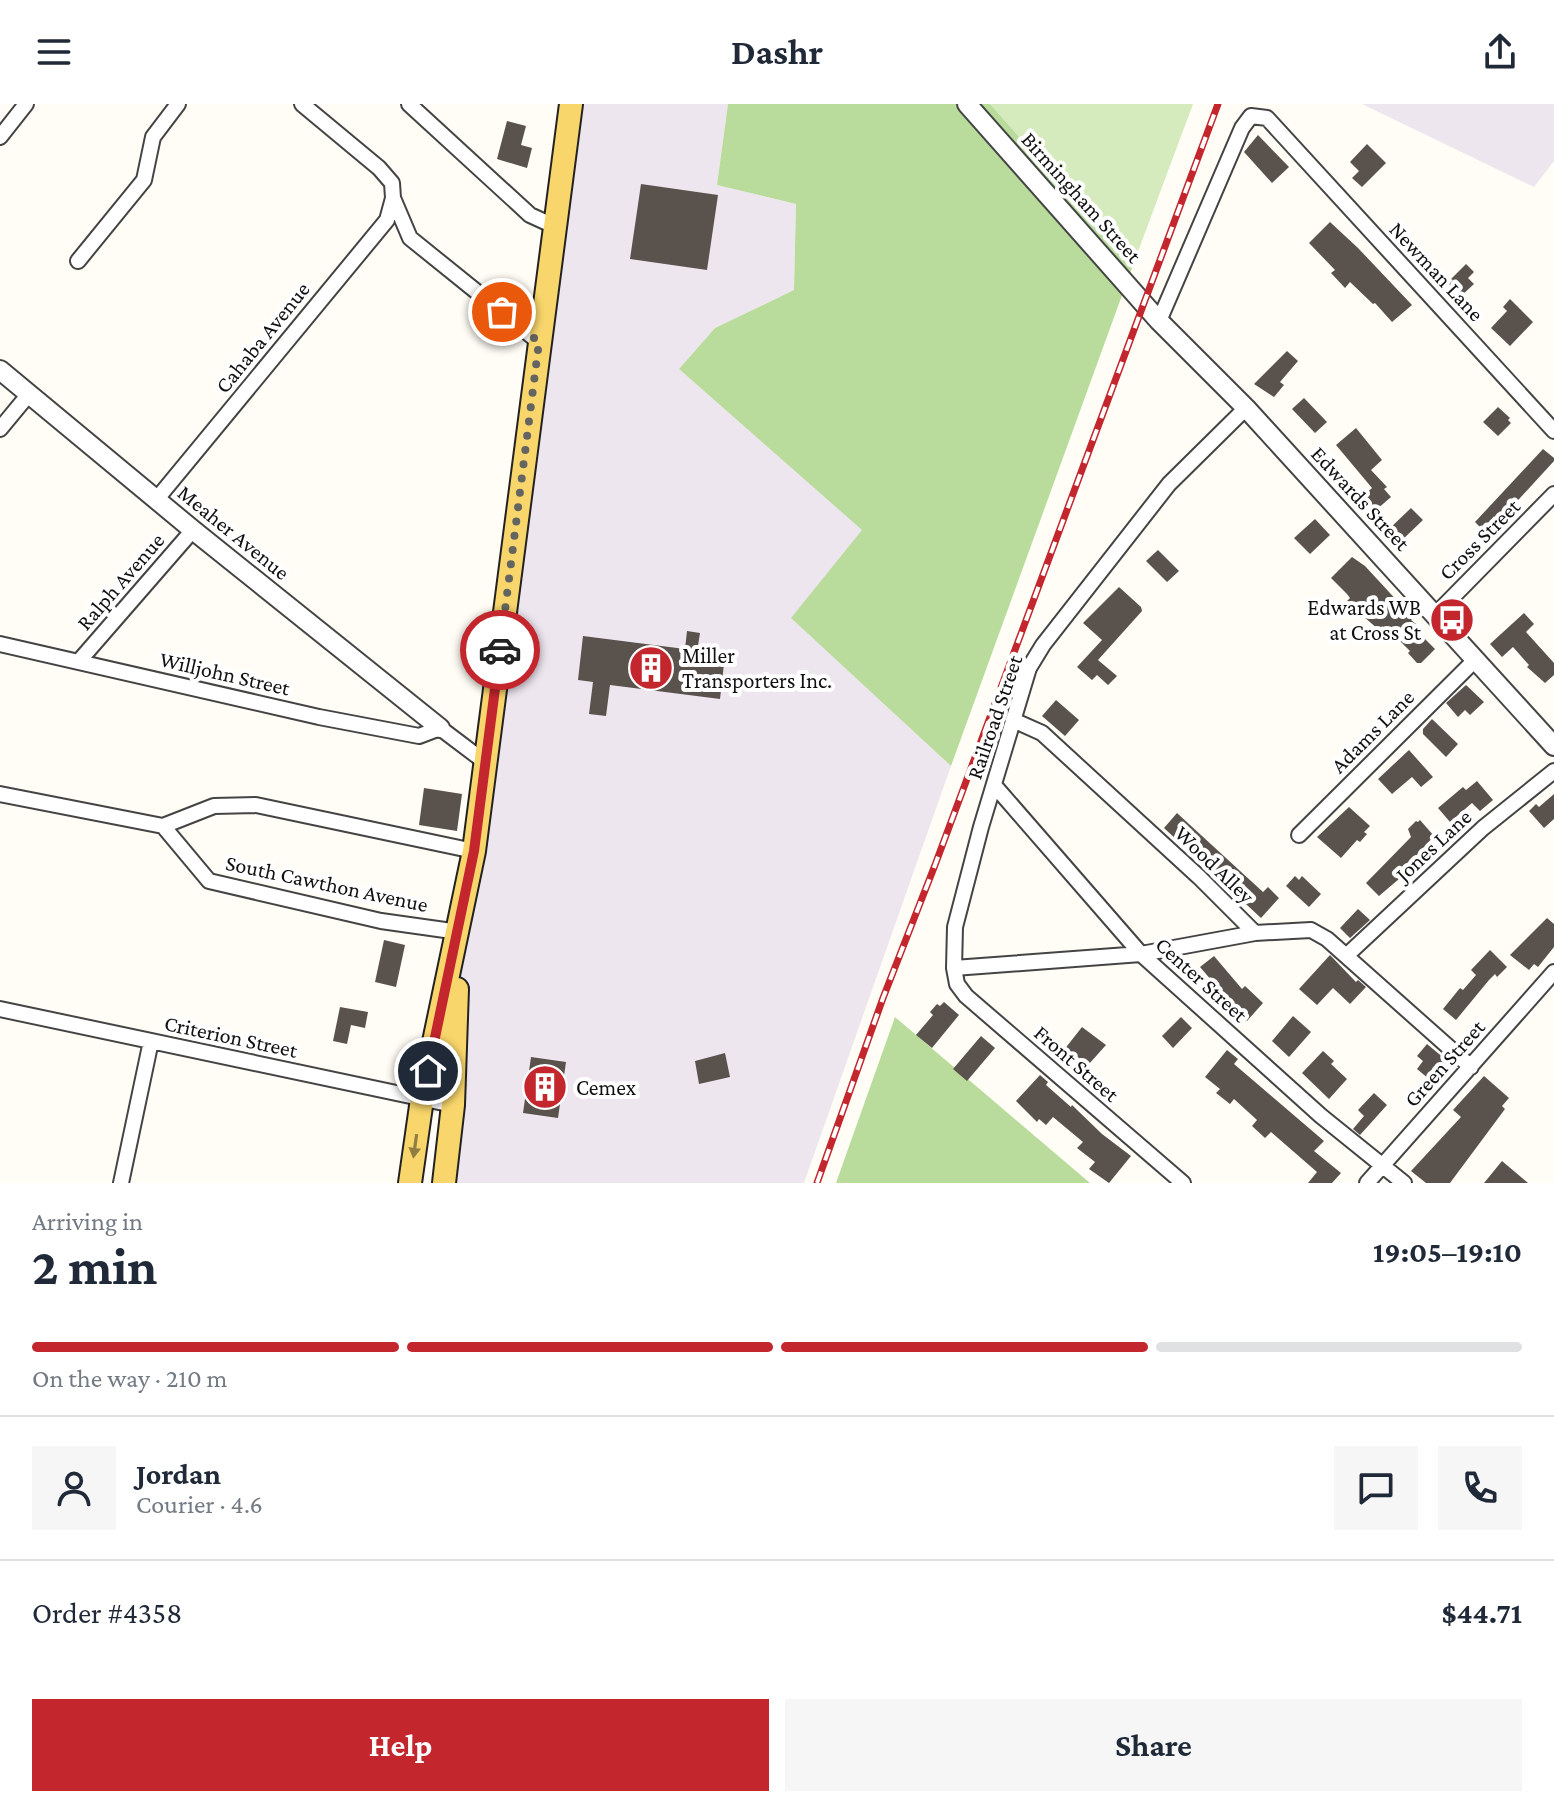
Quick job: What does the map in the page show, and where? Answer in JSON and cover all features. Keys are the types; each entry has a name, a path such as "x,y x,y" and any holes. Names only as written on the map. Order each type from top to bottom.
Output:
{"main road":[{"path":"410,1183 422,1099 474,851 571,104"},
{"path":"444,1183 453,1105 459,932"}],"street":[{"path":"0,137 26,104"},
{"path":"78,261 144,180 153,137 178,104"},
{"path":"302,104 379,168 392,183 393,198 410,238"},
{"path":"409,104 530,215 554,226"},
{"name":"Birmingham Street","path":"967,104 1129,286"},
{"name":"Newman Lane","path":"1159,321 1242,128 1251,116 1267,118 1554,431"},
{"name":"Cahaba Avenue","path":"156,500 387,220 393,198"},
{"path":"387,220 539,342"},
{"name":"Edwards Street","path":"1129,286 1159,321 1246,408 1554,746"},
{"name":"Meaher Avenue","path":"0,370 440,728"},
{"path":"0,429 29,394"},
{"name":"Railroad Street","path":"954,968 955,927 1029,668 1043,645 1169,484 1246,408"},
{"name":"Cross Street","path":"1436,614 1554,494"},
{"name":"Ralph Avenue","path":"80,660 193,530"},
{"name":"Willjohn Street","path":"0,644 333,720 419,736 440,728"},
{"name":"Adams Lane","path":"1299,835 1476,659"},
{"name":"Wood Alley","path":"1013,720 1042,733 1199,877 1255,933 1311,930 1346,956 1471,1067"},
{"path":"440,728 485,762"},
{"name":"Jones Lane","path":"1346,956 1483,828 1554,771"},
{"name":"Center Street","path":"994,785 1141,954 1381,1167 1404,1183"},
{"path":"0,794 163,826 214,806 256,805 474,851"},
{"name":"South Cawthon Avenue","path":"163,826 209,881 381,921 459,932"},
{"path":"954,968 1141,954 1255,933"},
{"name":"Front Street","path":"954,968 957,984 966,996 1183,1183"},
{"name":"Green Street","path":"1367,1183 1554,972"},
{"name":"Criterion Street","path":"0,1009 453,1105"},
{"path":"121,1183 151,1041"}],"shaded area":[{"path":"581,104 728,104 717,185 796,204 794,290 715,328 679,369 863,530 792,618 951,766 804,1183 432,1183"},
{"path":"1362,104 1554,104 1554,161 1534,187"}],"green space":[{"path":"728,104 990,104 1133,265 951,766 791,618 862,530 679,369 715,328 794,290 796,204 717,185"},
{"path":"990,104 1193,104 1133,265"},
{"path":"895,1017 1090,1183 836,1183"}],"building":[{"path":"507,121 526,126 521,145 532,148 527,168 497,159"},
{"path":"1258,135 1289,167 1272,183 1244,152"},
{"path":"1367,144 1386,163 1362,187 1352,178 1359,171 1350,162"},
{"path":"641,184 718,195 707,270 630,259"},
{"path":"1330,222 1412,305 1392,322 1350,282 1345,288 1331,273 1335,270 1309,243"},
{"path":"1466,264 1474,272 1468,278 1474,284 1461,296 1449,284"},
{"path":"1510,299 1533,322 1510,346 1491,328 1507,311 1503,307"},
{"path":"1287,351 1298,361 1280,382 1284,385 1274,397 1254,384"},
{"path":"1304,398 1327,422 1315,433 1292,409"},
{"path":"1498,407 1511,423 1498,436 1483,422"},
{"path":"1356,428 1382,460 1371,470 1387,487 1384,489 1391,497 1368,517 1355,503 1372,488 1336,445"},
{"path":"1543,449 1554,461 1487,534 1475,522"},
{"path":"1411,508 1423,520 1400,542 1388,530"},
{"path":"1315,519 1330,535 1310,554 1294,538"},
{"path":"1158,550 1179,571 1167,582 1146,561"},
{"path":"1352,557 1365,566 1413,618 1411,620 1416,624 1413,627 1435,649 1421,663 1417,663 1395,636 1382,626 1379,630 1355,609 1347,601 1350,598 1347,594 1331,578"},
{"path":"1119,587 1142,611 1098,660 1117,676 1108,685 1097,675 1092,680 1077,667 1102,640 1083,623"},
{"path":"1524,613 1534,624 1526,632 1554,663 1554,675 1545,683 1527,667 1529,665 1513,647 1502,657 1490,644"},
{"name":"Miller Transporters Inc.","path":"687,631 700,633 697,652 725,655 720,699 610,685 606,716 589,714 593,682 578,680 583,636 685,649"},
{"path":"1466,685 1484,702 1470,715 1465,710 1458,717 1446,703"},
{"path":"1056,700 1079,720 1065,736 1042,716"},
{"path":"1432,719 1458,744 1446,757 1423,734 1423,729"},
{"path":"1409,750 1433,777 1421,787 1412,777 1392,794 1378,779"},
{"path":"1477,781 1493,800 1480,811 1472,803 1450,822 1438,808 1463,787 1466,790"},
{"path":"424,788 462,794 457,831 419,825"},
{"path":"1554,794 1554,819 1544,828 1529,811"},
{"path":"1349,807 1370,826 1360,842 1357,840 1341,858 1317,837"},
{"path":"1177,813 1263,892 1268,887 1279,898 1261,918 1164,828"},
{"path":"1420,820 1434,836 1397,877 1399,879 1379,896 1366,883 1411,837 1408,829"},
{"path":"1295,876 1299,880 1302,876 1321,894 1309,907 1286,886"},
{"path":"1358,909 1370,920 1350,938 1340,928"},
{"path":"1547,918 1554,924 1554,947 1538,967 1534,964 1529,970 1510,955"},
{"path":"384,940 405,945 396,987 375,982"},
{"path":"1490,950 1507,967 1489,980 1456,1020 1443,1009 1460,988 1463,990 1476,975 1471,970"},
{"path":"1330,955 1356,982 1358,980 1366,987 1350,1004 1333,988 1317,1005 1299,989"},
{"path":"1214,956 1242,989 1245,986 1263,1003 1247,1021 1228,1004 1230,1002 1200,967"},
{"path":"944,1002 959,1015 932,1048 916,1035 933,1015 930,1012 937,1004 940,1006"},
{"path":"340,1007 368,1012 365,1028 351,1025 347,1044 333,1041"},
{"path":"1293,1016 1311,1032 1289,1057 1272,1041"},
{"path":"1181,1017 1192,1028 1173,1048 1162,1036"},
{"path":"1082,1027 1106,1045 1080,1074 1060,1055"},
{"path":"981,1036 995,1048 967,1081 953,1069"},
{"path":"1427,1044 1451,1064 1435,1084 1417,1069 1423,1061 1417,1056"},
{"path":"1227,1050 1238,1059 1234,1064 1324,1141 1314,1151 1341,1173 1332,1183 1308,1183 1317,1172 1271,1132 1265,1138 1252,1126 1257,1120 1234,1099 1230,1104 1216,1093 1220,1089 1205,1077"},
{"path":"1323,1051 1347,1079 1329,1099 1302,1073"},
{"path":"725,1053 730,1077 699,1084 695,1061"},
{"name":"Cemex","path":"531,1057 566,1062 558,1118 523,1113"},
{"path":"1040,1075 1048,1082 1046,1085 1131,1156 1109,1183 1089,1169 1095,1162 1077,1148 1083,1142 1053,1117 1046,1125 1039,1119 1037,1122 1016,1101"},
{"path":"1484,1076 1509,1098 1502,1106 1505,1109 1450,1183 1426,1183 1411,1171 1461,1117 1453,1110"},
{"path":"1374,1093 1387,1105 1360,1135 1353,1129 1364,1116 1358,1110"},
{"path":"1502,1161 1528,1183 1484,1183"}],"railway":[{"path":"817,1183 883,998 1218,104"}],"way so far":[{"path":"500,650 539,342 502,312"}],"place":[{"name":"Edwards WB at Cross St","path":"1452,620"},
{"name":"Miller Transporters Inc.","path":"651,668"},
{"name":"Cemex","path":"545,1087"}],"route":[{"path":"428,1071 474,851 500,650"}]}
